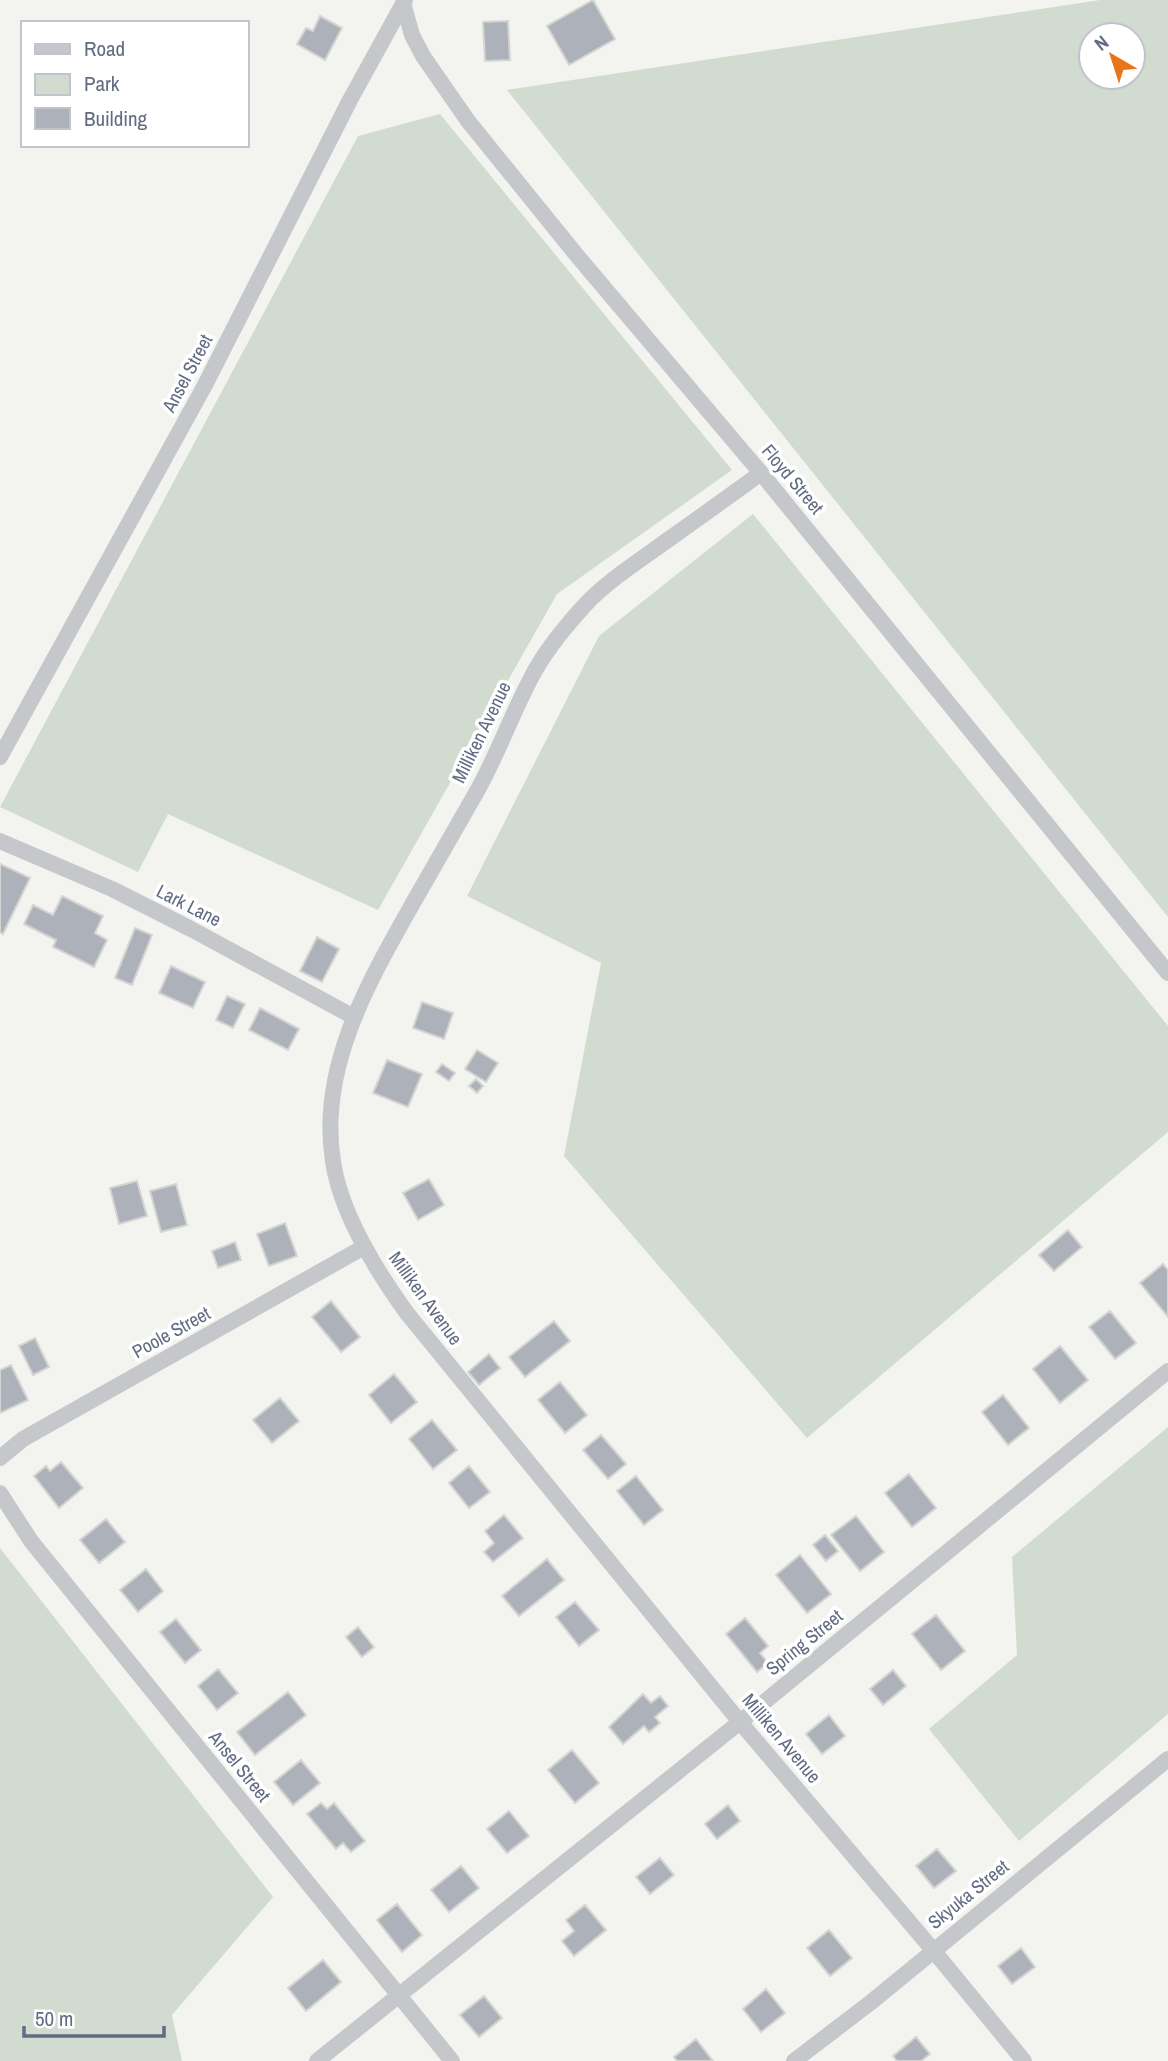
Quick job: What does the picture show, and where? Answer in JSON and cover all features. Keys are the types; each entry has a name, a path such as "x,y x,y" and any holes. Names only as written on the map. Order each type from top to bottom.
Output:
{"street":[{"name":"Floyd Street","path":"404,1 412,35 423,57 468,121 579,258 761,473 1168,973"},
{"name":"Ansel Street","path":"0,757 205,385 350,100 404,1"},
{"name":"Milliken Avenue","path":"761,473 620,575 586,604 556,638 531,677 481,783 387,949 354,1017 334,1086 331,1119 332,1161 349,1212 365,1247 406,1312 740,1722 1024,2061"},
{"name":"Lark Lane","path":"0,841 112,889 354,1017"},
{"name":"Poole Street","path":"0,1458 23,1439 365,1247"},
{"name":"Spring Street","path":"317,2061 740,1722 1168,1371"},
{"name":"Ansel Street","path":"0,1493 31,1541 452,2061"},
{"name":"Skyuka Street","path":"794,2061 870,2003 1168,1759"}],"green space":[{"path":"1100,0 1168,0 1168,917 507,90"},
{"path":"440,114 732,470 557,594 378,910 168,814 138,872 0,807 358,136"},
{"path":"753,514 1168,1026 1168,1132 807,1438 564,1156 601,963 467,896 599,636"},
{"path":"1168,1427 1168,1714 1019,1841 929,1729 1017,1655 1012,1557"},
{"path":"0,1548 273,1897 172,2015 182,2061 0,2061"}],"building":[{"path":"593,0 615,39 569,65 547,26"},
{"path":"320,16 342,28 325,60 297,44 306,28 313,31"},
{"path":"508,21 510,60 485,61 483,22"},
{"path":"0,864 30,878 3,934 0,932"},
{"path":"62,896 103,916 95,933 107,940 94,967 53,947 56,940 24,924 33,905 53,915"},
{"path":"135,928 152,935 132,985 115,978"},
{"path":"317,937 339,949 322,982 300,971"},
{"path":"171,966 205,982 193,1008 159,993"},
{"path":"227,996 245,1004 233,1028 216,1020"},
{"path":"422,1002 453,1013 444,1039 413,1028"},
{"path":"260,1008 299,1029 288,1050 249,1030"},
{"path":"477,1050 498,1063 486,1082 465,1069"},
{"path":"387,1060 422,1074 408,1107 373,1093"},
{"path":"442,1064 455,1073 449,1081 436,1072"},
{"path":"476,1079 483,1086 477,1093 469,1086"},
{"path":"429,1179 444,1205 418,1220 403,1193"},
{"path":"137,1181 147,1216 119,1224 110,1188"},
{"path":"176,1184 187,1225 161,1232 150,1191"},
{"path":"285,1223 297,1256 269,1266 257,1234"},
{"path":"1068,1230 1082,1247 1054,1271 1039,1255"},
{"path":"235,1242 241,1260 218,1268 212,1251"},
{"path":"1163,1264 1168,1270 1168,1317 1140,1283"},
{"path":"331,1301 360,1337 341,1352 312,1317"},
{"path":"1110,1311 1136,1343 1115,1359 1089,1327"},
{"path":"554,1321 570,1341 525,1377 509,1357"},
{"path":"35,1338 49,1367 33,1375 19,1346"},
{"path":"1060,1346 1088,1380 1060,1403 1033,1369"},
{"path":"489,1354 500,1368 479,1385 468,1372"},
{"path":"11,1365 28,1400 0,1413 0,1370"},
{"path":"394,1374 417,1402 391,1423 369,1395"},
{"path":"560,1382 587,1415 565,1433 538,1400"},
{"path":"1003,1395 1029,1428 1008,1445 982,1412"},
{"path":"280,1398 299,1421 272,1443 253,1420"},
{"path":"432,1420 457,1450 433,1469 409,1439"},
{"path":"601,1435 626,1464 608,1479 583,1450"},
{"path":"61,1462 83,1488 59,1508 34,1476 46,1466 50,1471"},
{"path":"469,1466 490,1492 469,1508 449,1483"},
{"path":"909,1474 936,1508 912,1527 885,1493"},
{"path":"636,1476 663,1510 644,1525 617,1491"},
{"path":"504,1515 523,1538 493,1562 484,1552 494,1543 485,1531"},
{"path":"856,1516 884,1552 860,1571 831,1535"},
{"path":"106,1519 125,1542 99,1563 80,1540"},
{"path":"825,1535 838,1551 826,1561 813,1545"},
{"path":"800,1555 831,1594 807,1613 776,1575"},
{"path":"547,1559 564,1580 519,1616 502,1596"},
{"path":"146,1569 163,1591 138,1612 120,1590"},
{"path":"575,1602 599,1630 579,1646 556,1617"},
{"path":"936,1615 965,1651 941,1670 912,1634"},
{"path":"745,1618 768,1646 760,1653 768,1663 757,1672 726,1634"},
{"path":"176,1619 201,1650 185,1663 160,1632"},
{"path":"358,1627 374,1647 362,1657 346,1637"},
{"path":"218,1669 238,1693 217,1710 198,1686"},
{"path":"893,1670 906,1686 883,1705 870,1689"},
{"path":"288,1692 306,1715 255,1755 237,1732"},
{"path":"643,1694 651,1703 660,1696 668,1706 655,1717 660,1723 649,1732 644,1726 623,1744 609,1727"},
{"path":"829,1715 845,1736 822,1754 806,1734"},
{"path":"572,1750 599,1783 575,1803 548,1770"},
{"path":"301,1760 320,1783 293,1805 274,1782"},
{"path":"321,1803 327,1809 334,1803 365,1841 351,1852 343,1843 336,1849 307,1814"},
{"path":"728,1805 740,1821 717,1839 705,1824"},
{"path":"509,1811 529,1836 507,1853 487,1829"},
{"path":"937,1849 956,1871 934,1888 916,1866"},
{"path":"660,1858 674,1875 650,1894 636,1877"},
{"path":"461,1866 479,1888 449,1912 431,1890"},
{"path":"397,1904 422,1935 402,1952 377,1920"},
{"path":"585,1905 606,1930 574,1956 562,1941 574,1931 566,1920"},
{"path":"829,1930 852,1958 830,1976 807,1948"},
{"path":"1021,1948 1035,1967 1012,1984 998,1966"},
{"path":"323,1960 341,1982 306,2011 288,1988"},
{"path":"766,1989 785,2013 761,2032 743,2009"},
{"path":"484,1996 502,2018 479,2037 460,2015"},
{"path":"916,2037 930,2054 921,2061 897,2061 893,2056"},
{"path":"696,2039 713,2061 677,2061 674,2057"}]}
